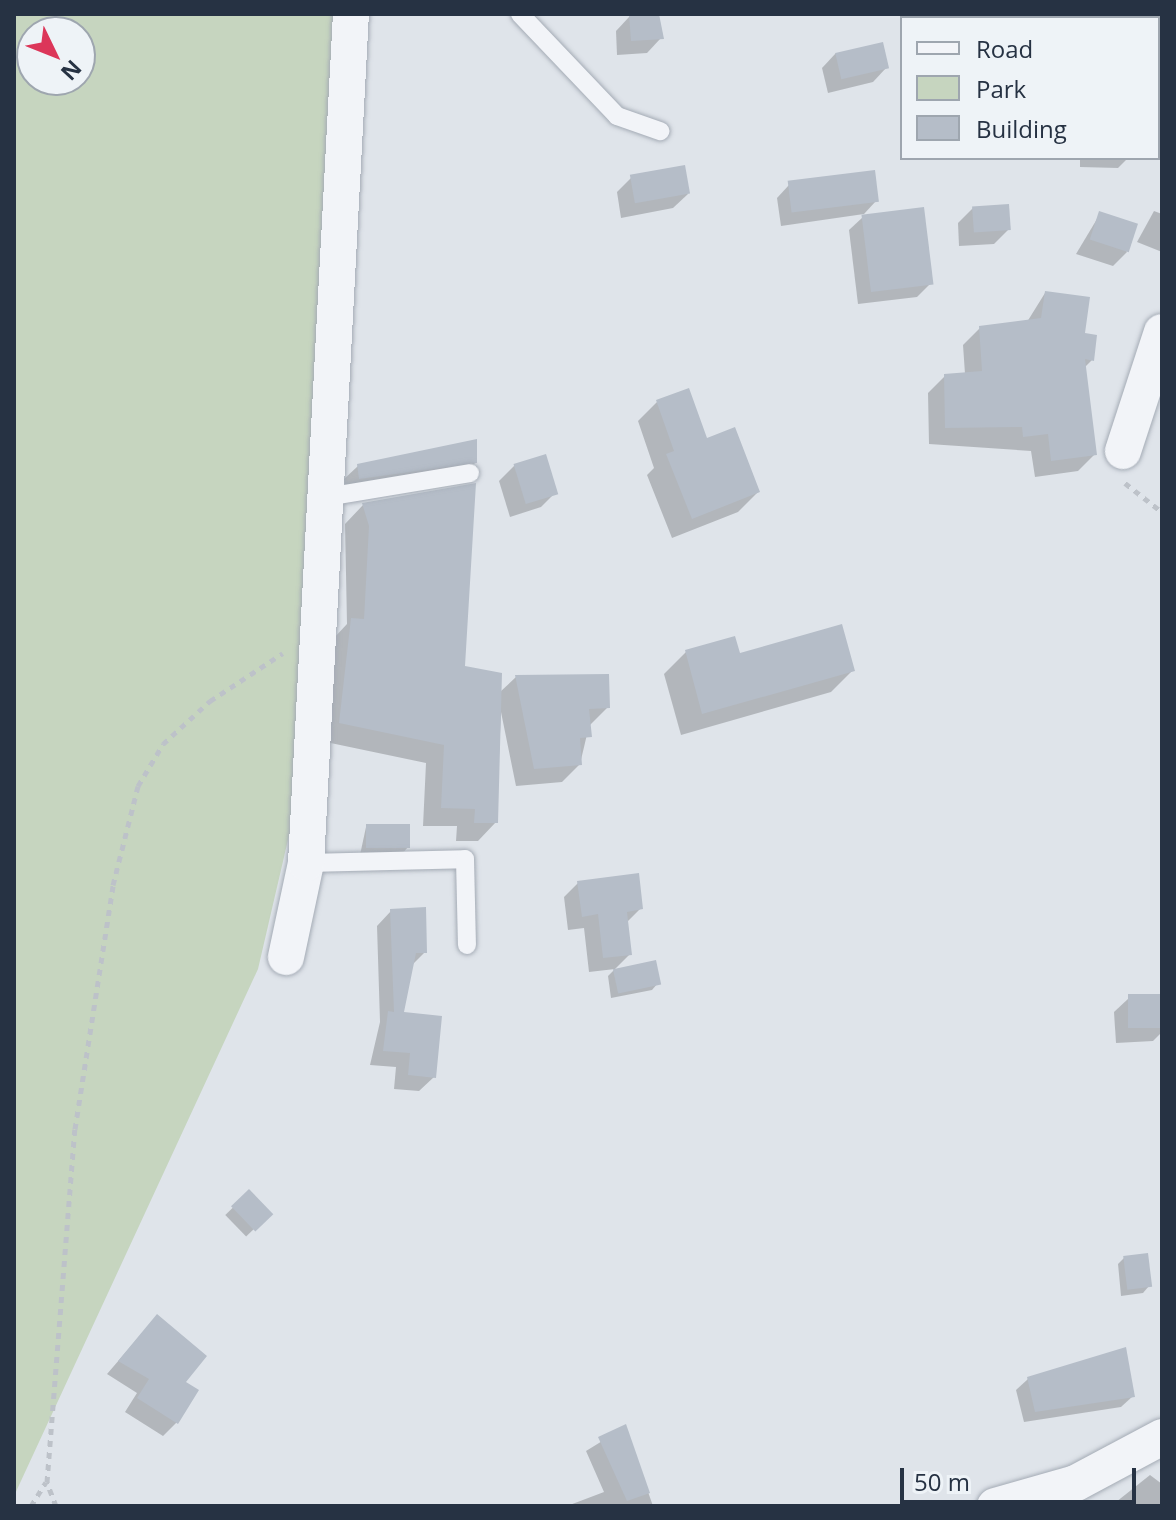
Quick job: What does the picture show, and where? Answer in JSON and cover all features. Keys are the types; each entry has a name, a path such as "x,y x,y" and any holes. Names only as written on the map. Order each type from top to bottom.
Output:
{"street":[{"path":"286,957 306,863 351,14"},
{"path":"1123,451 1162,332"},
{"path":"995,1506 1073,1494 1162,1437"}],"lane":[{"path":"520,14 617,116 660,131"},
{"path":"327,497 470,473"},
{"path":"306,863 465,859 467,945"}],"path":[{"path":"1123,451 1123,481 1162,512"},
{"path":"56,1506 47,1482 75,1129 113,885 138,786 163,744 210,701 320,635"},
{"path":"31,1506 47,1482"}],"green space":[{"path":"14,14 345,14 297,801 258,969 14,1496"}],"building":[{"path":"629,14 659,14 664,39 631,41"},
{"path":"883,42 889,68 841,79 835,53"},
{"path":"685,165 690,194 635,203 630,175"},
{"path":"875,170 879,202 792,212 788,181"},
{"path":"1009,204 1011,230 974,233 972,207"},
{"path":"924,207 934,284 871,292 861,215"},
{"path":"1099,211 1138,224 1129,252 1090,240"},
{"path":"1045,291 1090,297 1085,333 1097,335 1094,361 1085,359 1097,455 1051,461 1048,434 1023,437 1022,427 945,428 944,374 982,371 979,326 1041,318"},
{"path":"689,388 707,438 735,427 760,492 692,519 666,454 674,451 656,400"},
{"path":"477,439 477,463 359,479 357,464"},
{"path":"546,454 558,494 526,504 513,464"},
{"path":"476,483 465,666 502,673 498,823 474,823 475,809 441,808 444,745 339,723 351,618 364,619 369,526 362,503"},
{"path":"842,624 855,671 702,714 685,650 735,636 740,653"},
{"path":"609,674 610,708 589,709 592,737 580,738 582,765 534,769 515,675"},
{"path":"366,824 410,824 410,848 366,848"},
{"path":"639,873 643,909 627,912 632,955 603,958 598,914 582,917 577,881"},
{"path":"426,907 427,953 416,953 404,1012 442,1016 436,1078 408,1075 410,1053 383,1051 388,1011 394,1012 390,909"},
{"path":"656,960 661,984 618,994 613,969"},
{"path":"1128,994 1162,994 1162,1028 1128,1028"},
{"path":"249,1189 273,1214 255,1232 231,1206"},
{"path":"1148,1253 1152,1287 1127,1290 1123,1256"},
{"path":"157,1314 207,1356 186,1382 199,1390 178,1424 137,1398 149,1379 118,1361"},
{"path":"1126,1347 1135,1397 1035,1412 1027,1377"},
{"path":"626,1424 650,1493 627,1501 598,1437"}]}
